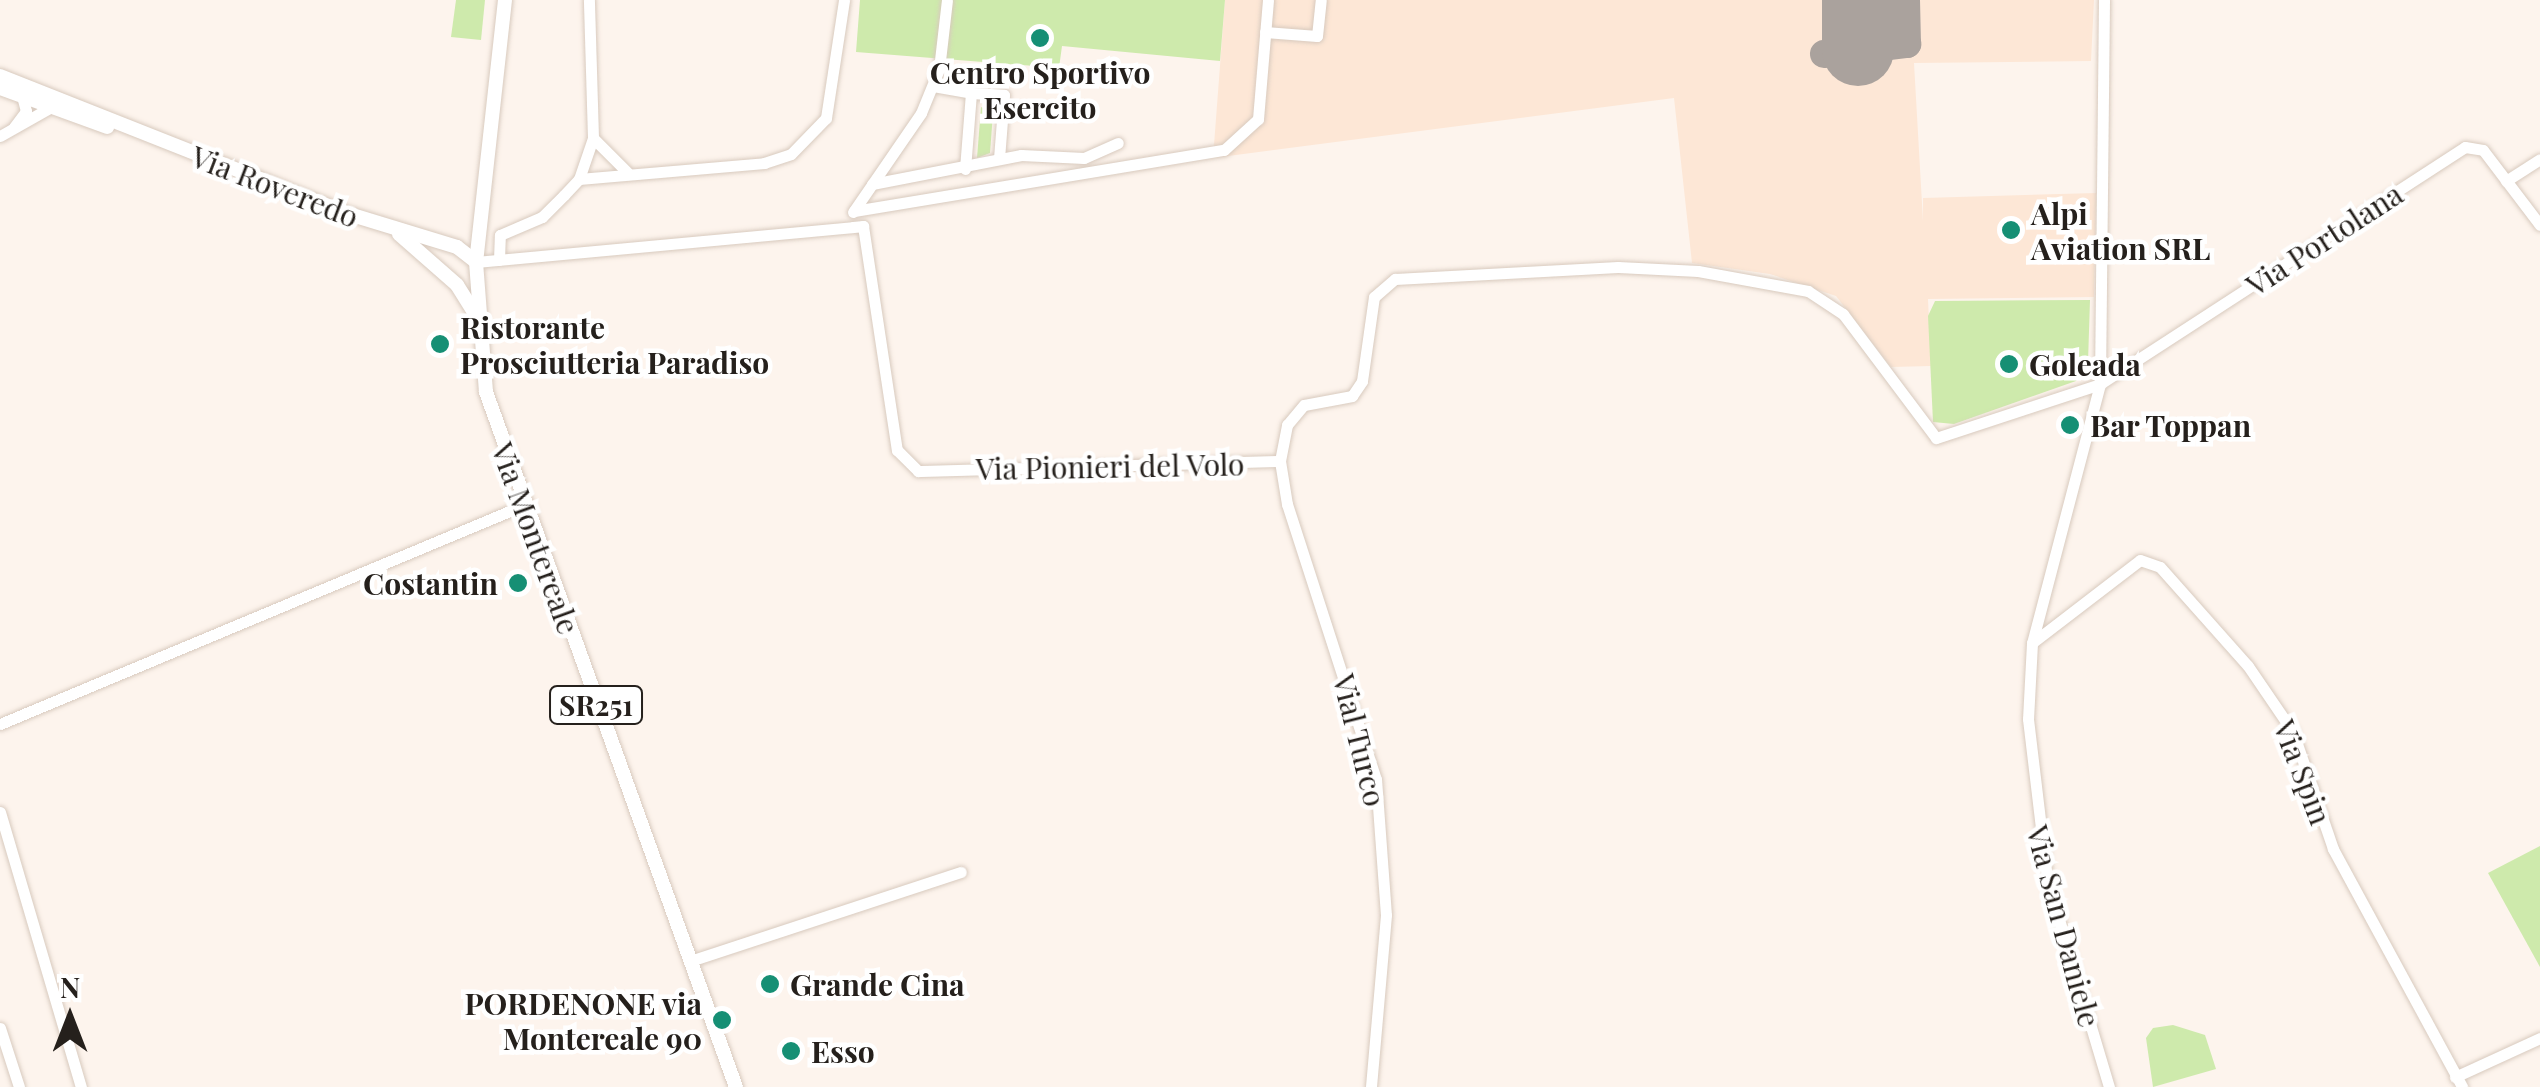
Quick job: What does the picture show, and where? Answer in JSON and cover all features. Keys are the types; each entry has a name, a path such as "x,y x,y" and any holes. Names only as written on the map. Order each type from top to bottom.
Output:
{"main road":[{"name":"SR251","path":"476,262 504,0"},
{"name":"Via Roveredo","path":"0,82 25,98 156,140"},
{"name":"Via Roveredo","path":"0,82 395,230 443,242 476,262"},
{"path":"443,242 469,235 481,214"},
{"name":"Via Roveredo","path":"395,230 439,270 476,317"},
{"path":"439,270 476,262"},
{"name":"Via Montereale","path":"476,262 476,317 486,392 736,1087"}],"street":[{"path":"499,260 500,235 542,217 579,179 593,138 589,0"},
{"path":"579,179 764,163 812,138 836,84 844,0"},
{"path":"476,262 843,228 906,139 932,86 947,0"},
{"path":"854,211 1224,150 1258,119 1268,0"},
{"path":"1265,32 1317,36 1320,0"},
{"name":"Via San Daniele","path":"2104,0 2100,384 2032,643 2032,798 2046,879 2109,1087"},
{"path":"932,86 1004,95 999,158"},
{"path":"965,169 971,93"},
{"path":"14,128 26,111 25,98"},
{"path":"0,136 51,107"},
{"path":"593,138 608,160 630,174"},
{"path":"872,184 965,169 999,158 1084,158 1118,144"},
{"name":"Via Portolana","path":"2100,384 2456,151 2483,150 2506,181"},
{"path":"2540,159 2506,181 2540,225"},
{"name":"Via Pionieri del Volo","path":"843,228 863,226 897,450 907,466 1280,462 1287,426 1304,405 1352,396 1362,381 1374,297 1395,279 1618,267 1698,272 1808,291 1843,314 1936,438 2100,384"},
{"name":"Vial Turco","path":"1280,462 1287,504 1376,778 1386,914 1370,1087"},
{"path":"0,724 524,506"},
{"name":"Via Spin","path":"2032,643 2140,560 2160,567 2248,666 2293,732 2333,849 2458,1082"},
{"path":"0,812 81,1087"},
{"path":"690,962 961,872"},
{"path":"0,1028 19,1087"},
{"path":"2458,1082 2540,1038"}],"shaded area":[{"path":"1225,0 2094,0 2091,61 1914,63 1923,221 1923,198 2096,193 2094,297 1928,299 1931,366 1891,367 1836,296 1770,274 1692,263 1674,98 1213,158"}],"green space":[{"path":"456,0 485,0 481,40 451,37"},
{"name":"Centro Sportivo Esercito","path":"860,0 1225,0 1220,61 1062,46 1059,68 856,52"},
{"path":"981,107 993,113 990,153 977,158"},
{"name":"Goleada","path":"2090,300 2088,362 2076,381 1954,424 1933,422 1928,316 1935,301"},
{"path":"2540,846 2540,967 2488,873"},
{"path":"2173,1025 2205,1035 2216,1069 2153,1087 2146,1038 2153,1028"}],"taxiway":[{"path":"1824,54 1907,44 1906,0"}],"runway":[{"path":"1858,0 1858,50"}],"place":[{"name":"Centro Sportivo Esercito","path":"1040,38"},
{"name":"Alpi Aviation SRL","path":"2011,230"},
{"name":"Ristorante Prosciutteria Paradiso","path":"440,344"},
{"name":"Goleada","path":"2009,364"},
{"name":"Bar Toppan","path":"2070,425"},
{"name":"Costantin","path":"518,583"},
{"name":"Grande Cina","path":"770,984"},
{"name":"PORDENONE via Montereale 90","path":"722,1020"},
{"name":"Esso","path":"791,1051"}]}
